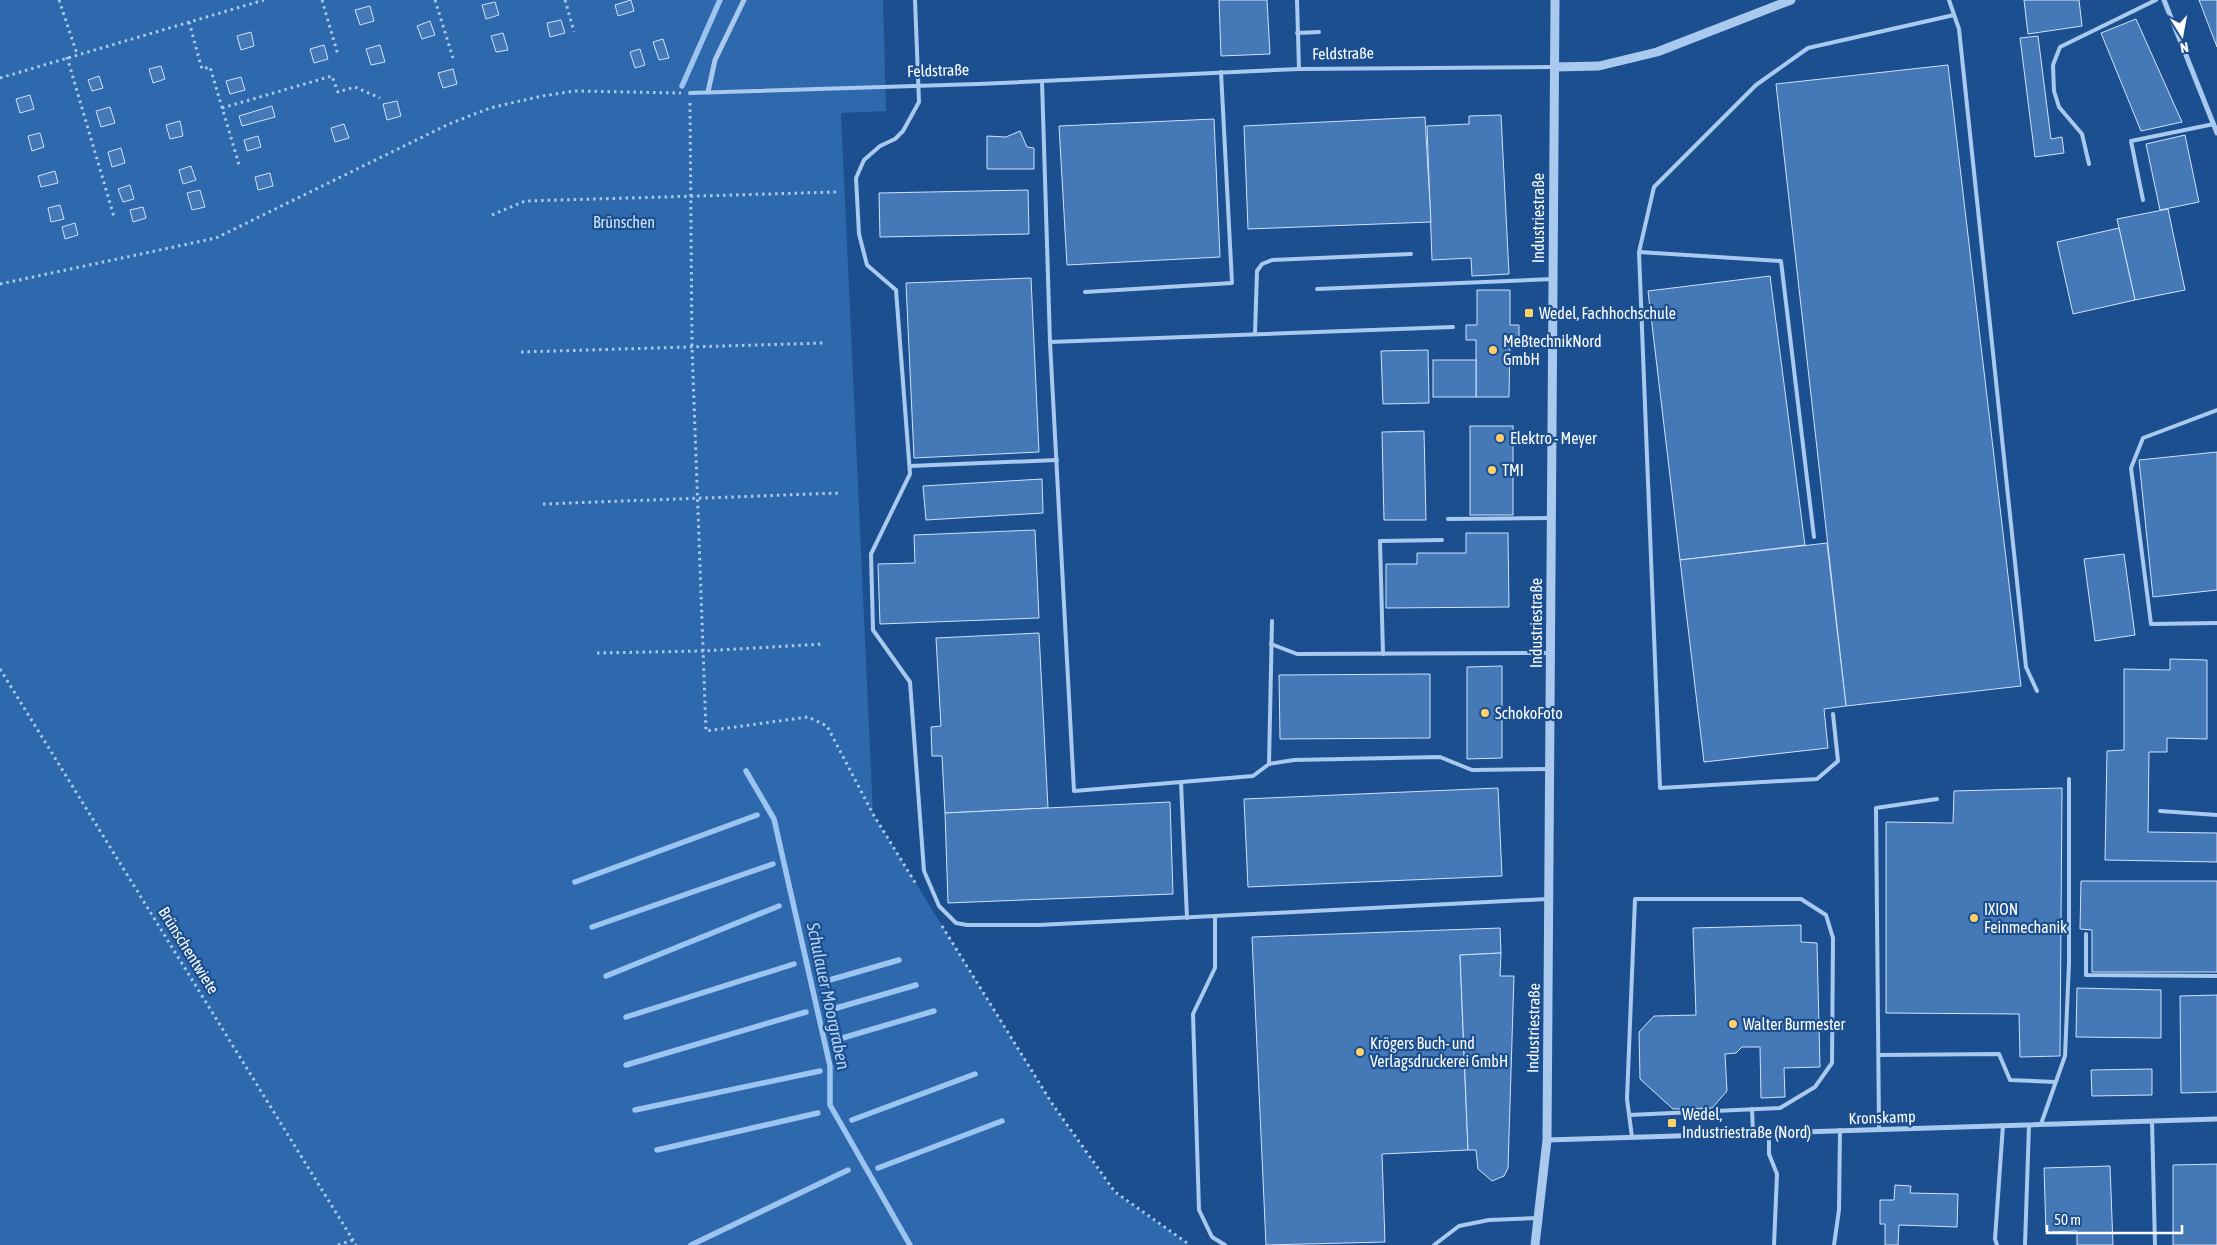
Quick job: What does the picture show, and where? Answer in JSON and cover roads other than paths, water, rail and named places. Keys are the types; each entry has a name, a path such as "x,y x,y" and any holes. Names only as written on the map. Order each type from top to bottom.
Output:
{"street":[{"path":"708,92 715,60 744,0"},
{"name":"Industriestraße","path":"1535,1245 1547,1140 1555,0"},
{"name":"Feldstraße","path":"1554,67 1599,66 1657,52 1791,0"},
{"path":"2164,0 2217,133"},
{"name":"Kronskamp","path":"1547,1140 2217,1119"}],"lane":[{"path":"914,0 920,86 919,102 903,131 895,139 880,146 864,160 856,178 860,234 867,265 896,290 910,466 910,474 871,554 873,630 910,682 924,872 939,906 956,923 966,925 1039,926 1549,899"},
{"path":"1296,0 1299,69"},
{"path":"1949,0 1960,39 2026,667 2037,691"},
{"path":"2089,164 2082,134 2058,107 2054,91 2053,64 2060,47 2156,0"},
{"path":"1833,714 1838,760 1817,779 1660,788 1639,252 1654,187 1756,85 1808,48 1954,15"},
{"path":"1298,33 1319,32"},
{"name":"Feldstraße","path":"690,94 1299,69 1554,67"},
{"path":"1085,292 1232,283 1220,72"},
{"path":"1042,81 1050,342 1074,791 1253,776 1269,764 1294,760 1440,757 1472,770 1550,769"},
{"path":"2143,200 2131,141 2214,124"},
{"path":"1639,252 1781,261 1814,537"},
{"path":"1255,334 1256,271 1262,264 1272,260 1411,254"},
{"path":"1317,289 1553,279"},
{"path":"1050,342 1453,327"},
{"path":"2217,410 2143,438 2131,468 2151,624 2217,623"},
{"path":"910,466 1057,460"},
{"path":"1448,519 1552,518"},
{"path":"1383,654 1380,541 1442,540"},
{"path":"1269,764 1272,620"},
{"path":"1271,644 1297,654 1551,653"},
{"path":"2041,1124 2054,1082 2065,1056 2068,963 2069,779"},
{"path":"1182,782 1187,918"},
{"path":"1879,1129 1876,808 1937,799"},
{"path":"2160,811 2217,815"},
{"path":"1629,1115 1780,1108 1815,1087 1832,1063 1833,938 1826,915 1801,899 1635,899 1627,1098 1629,1115 1632,1137"},
{"path":"1215,916 1215,968 1193,1014 1200,1210 1212,1238 1224,1245"},
{"path":"2086,934 2086,975 2217,976"},
{"path":"1879,1055 1999,1054 2010,1080 2054,1082"},
{"path":"1752,1109 1753,1133"},
{"path":"2152,1121 2156,1245"},
{"path":"1997,1245 1995,1239 2003,1125"},
{"path":"2025,1245 2029,1125"},
{"path":"1834,1245 1839,1210 1840,1130"},
{"path":"1769,1133 1768,1154 1777,1174 1774,1245"},
{"path":"1434,1245 1459,1226 1489,1220 1538,1218"}],"waterway":[{"name":"Schulauer Moorgraben","path":"682,86 720,0"},
{"name":"Schulauer Moorgraben","path":"746,771 774,819 830,1066 830,1105 910,1245"},
{"path":"575,882 757,815"},
{"path":"592,927 773,864"},
{"path":"606,976 779,906"},
{"path":"826,981 899,960"},
{"path":"626,1017 794,964"},
{"path":"833,1009 916,985"},
{"path":"839,1039 934,1011"},
{"path":"626,1065 806,1012"},
{"path":"635,1110 820,1071"},
{"path":"852,1120 975,1074"},
{"path":"657,1150 818,1113"},
{"path":"878,1168 1002,1121"},
{"path":"691,1245 848,1170"}],"place":[{"name":"Wedel, Fachhochschule","path":"1529,313"},
{"name":"MeßtechnikNord GmbH","path":"1493,350"},
{"name":"Elektro - Meyer","path":"1500,438"},
{"name":"TMI","path":"1492,470"},
{"name":"SchokoFoto","path":"1485,713"},
{"name":"IXION Feinmechanik","path":"1974,918"},
{"name":"Walter Burmester","path":"1733,1024"},
{"name":"Krögers Buch- und Verlagsdruckerei GmbH","path":"1360,1052"},
{"name":"Wedel, Industriestraße (Nord)","path":"1672,1123"}],"park label":[{"name":"Brünschen","path":"624,222"}]}
